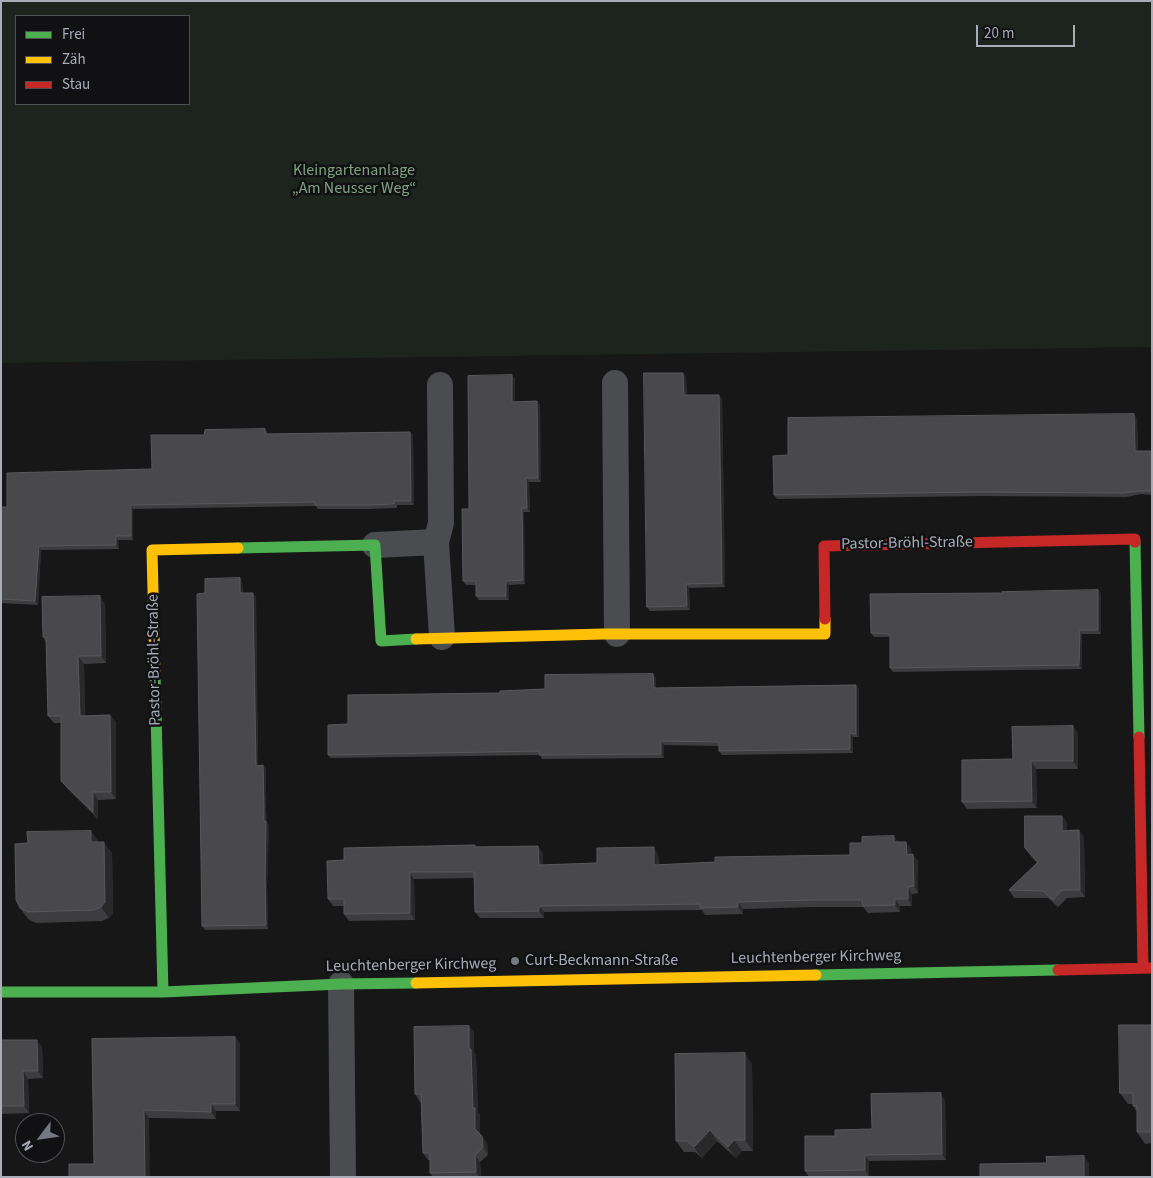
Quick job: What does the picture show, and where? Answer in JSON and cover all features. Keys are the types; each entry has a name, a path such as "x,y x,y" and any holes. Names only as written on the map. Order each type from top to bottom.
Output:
{"street":[{"path":"615,383 617,634"},
{"path":"440,385 441,523 436,542 442,637"},
{"name":"Pastor-Bröhl-Straße","path":"375,545 381,641 442,637 617,634 825,634 824,546 1144,539 1147,968"},
{"name":"Pastor-Bröhl-Straße","path":"163,992 152,550 436,542"},
{"name":"Leuchtenberger Kirchweg","path":"1,992 60,990 163,992 341,984 1147,968"},
{"path":"341,984 343,1177"}],"green space":[{"name":"Kleingartenanlage „Am Neusser Weg“","path":"1,1 1152,1 1152,347 1,363"}],"building":[{"path":"644,373 683,373 684,395 719,395 722,583 686,584 687,606 647,607"},
{"path":"512,375 512,402 537,401 538,478 526,478 527,508 522,508 523,580 506,581 506,596 476,596 476,581 463,581 462,509 469,509 468,376"},
{"path":"1134,414 1135,451 1152,451 1152,491 1123,493 977,492 774,495 773,456 788,455 788,418"},
{"path":"265,429 265,434 410,432 411,501 394,501 394,504 367,505 315,505 315,502 131,505 131,536 116,536 116,545 39,546 35,601 1,599 1,507 7,507 7,473 152,469 151,435 204,435 205,430"},
{"path":"240,578 240,593 253,593 256,766 263,765 264,821 266,821 266,925 202,926 197,594 205,593 205,579"},
{"path":"1098,590 1098,630 1080,630 1079,665 890,668 890,634 871,633 870,594"},
{"path":"100,596 101,656 78,656 80,716 110,715 111,792 93,792 93,812 61,781 61,716 48,716 46,637 43,637 42,597"},
{"path":"653,674 654,688 856,685 856,734 850,733 850,749 719,751 719,742 661,741 661,754 539,755 539,751 328,755 328,725 348,724 348,695 500,693 500,691 545,689 545,675"},
{"path":"1073,726 1073,761 1031,761 1032,801 962,802 962,760 1013,759 1012,727"},
{"path":"1025,816 1062,816 1062,831 1079,830 1080,890 1062,890 1053,900 1043,891 1009,890 1038,862 1025,848"},
{"path":"91,831 91,842 104,842 105,902 101,907 94,910 28,912 20,908 16,900 15,844 28,843 27,832"},
{"path":"894,836 894,842 906,842 907,855 913,854 914,886 908,887 908,899 895,899 895,905 863,906 862,900 810,900 738,902 738,907 700,908 700,904 539,906 539,911 475,912 474,872 410,872 410,913 344,914 344,899 328,899 327,861 344,860 344,848 475,845 475,847 538,846 539,865 597,863 597,848 654,847 654,865 715,862 715,857 850,855 850,843 862,843 862,837"},
{"path":"1119,1025 1152,1025 1152,1132 1137,1132 1137,1106 1133,1106 1133,1093 1120,1093"},
{"path":"469,1026 475,1129 482,1136 483,1147 475,1155 476,1172 430,1173 430,1153 423,1153 421,1094 415,1094 414,1027"},
{"path":"235,1037 235,1104 211,1104 211,1112 144,1110 145,1177 69,1177 69,1164 94,1164 92,1039"},
{"path":"1,1040 37,1040 38,1071 23,1071 24,1106 1,1106"},
{"path":"745,1053 745,1140 734,1140 728,1147 710,1130 694,1147 687,1141 676,1141 675,1054"},
{"path":"941,1093 942,1154 865,1155 865,1170 805,1171 805,1136 835,1136 835,1130 872,1129 871,1094"},
{"path":"1084,1156 1084,1177 980,1177 980,1164 1047,1163 1046,1157"}],"traffic: fast":[{"path":"1135,542 1139,737"},
{"path":"238,548 375,545 381,641 416,639"},
{"path":"155,673 163,992"},
{"path":"816,975 1058,970"},
{"path":"1,992 163,992 341,984 416,983"}],"traffic: slow":[{"path":"155,673 152,550 238,548"},
{"path":"416,639 603,634 825,634 825,619"},
{"path":"416,983 816,975"}],"traffic: jam":[{"path":"825,619 824,546 1135,539 1135,542"},
{"path":"1139,737 1143,968"},
{"path":"1058,970 1152,968"}],"place":[{"name":"Curt-Beckmann-Straße","path":"515,961"}]}
